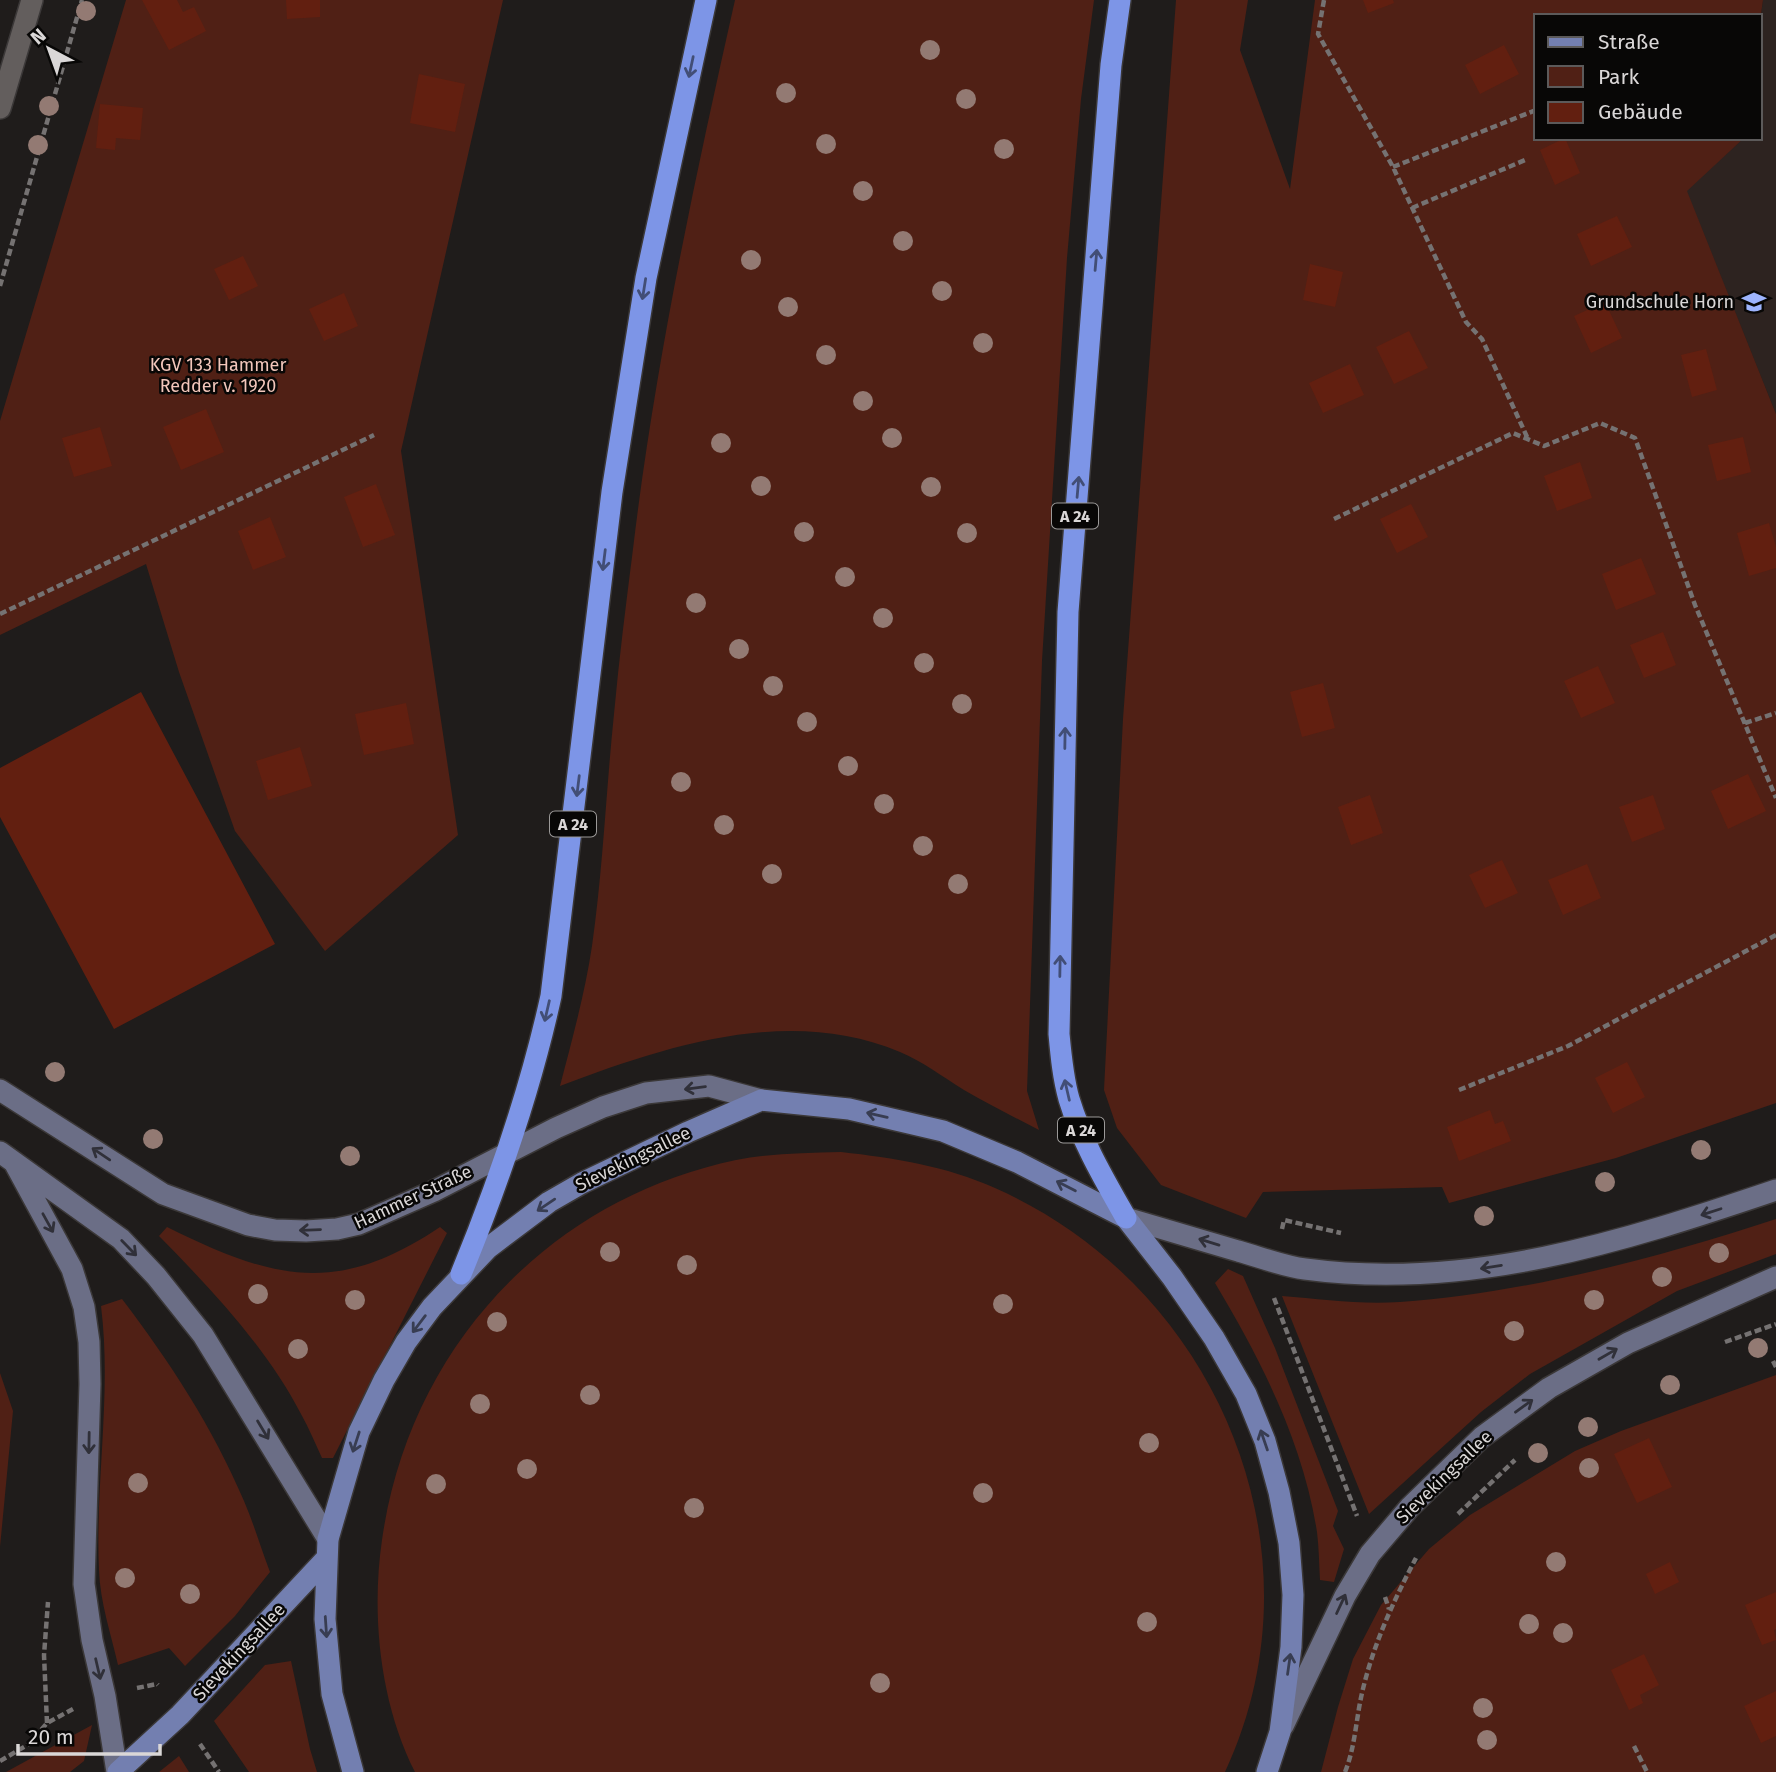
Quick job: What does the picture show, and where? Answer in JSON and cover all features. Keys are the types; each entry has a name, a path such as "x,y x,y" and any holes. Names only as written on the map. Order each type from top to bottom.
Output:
{"highway":[{"name":"A 24","path":"508,1151 540,1044 551,996 612,492 646,278 706,0"},
{"name":"A 24","path":"1120,0 1110,79 1068,612 1059,1034 1062,1069 1073,1110 1094,1162 1126,1217"},
{"path":"461,1274 492,1199 508,1151"}],"main road":[{"name":"Hammer Straße","path":"0,1090 163,1195 248,1225 275,1230 337,1229 359,1224 434,1191 508,1151 603,1107 646,1093 709,1086 761,1100"},
{"name":"Sievekingsallee","path":"354,1772 332,1694 326,1619 327,1549 359,1432 384,1380 412,1333 461,1274 518,1224 582,1182 761,1100 849,1109 943,1130 1017,1161 1126,1217 1302,1269 1354,1274 1407,1275 1470,1271 1537,1260 1685,1220 1776,1190"},
{"path":"7,1158 121,1239 156,1276 203,1335 327,1549"},
{"path":"7,1158 72,1269 84,1307 89,1342 90,1384 84,1584 118,1772"},
{"name":"Sievekingsallee","path":"1126,1217 1214,1338 1246,1394 1265,1441 1289,1543 1293,1595 1291,1647 1280,1732"},
{"name":"Sievekingsallee","path":"1267,1772 1280,1732 1345,1595 1370,1554 1409,1507 1482,1437 1549,1388 1628,1343 1776,1277"},
{"name":"Sievekingsallee","path":"118,1772 180,1715 327,1549"}],"street":[{"path":"0,108 32,0"}],"path":[{"path":"0,286 82,0"},
{"path":"1324,0 1318,34 1392,167 1466,322 1482,339 1528,439"},
{"path":"1392,167 1534,111"},
{"path":"1412,208 1525,160"},
{"path":"1334,519 1513,433 1544,446 1600,423 1635,439 1695,605 1776,798"},
{"path":"0,614 374,435"},
{"path":"1745,723 1776,713"},
{"path":"1459,1090 1568,1046 1776,935"},
{"path":"1281,1232 1284,1220 1351,1236"},
{"path":"1273,1298 1358,1520"},
{"path":"1716,1345 1776,1324"},
{"path":"1773,1361 1776,1367"},
{"path":"1452,1519 1520,1455"},
{"path":"1345,1772 1363,1690 1389,1609 1416,1558 1425,1548"},
{"path":"47,1723 44,1656 48,1602"},
{"path":"135,1688 157,1684 162,1689"},
{"path":"0,1761 29,1744 47,1723 77,1707"},
{"path":"196,1737 219,1772"},
{"path":"1634,1746 1647,1772"}],"shaded area":[{"name":"Grundschule Horn","path":"1763,0 1776,0 1776,414 1686,190 1742,140 1762,140"}],"green space":[{"name":"KGV 133 Hammer Redder v. 1920","path":"126,0 503,0 401,451 458,835 325,951 235,831 179,672 146,564 0,635 0,421"},
{"path":"735,0 1094,0 1081,99 1067,258 1042,661 1027,1091 1039,1130 900,1052 858,1038 815,1032 728,1036 685,1045 560,1086 592,946 620,652 652,411 691,205"},
{"path":"1176,0 1248,0 1240,50 1290,189 1315,0 1763,0 1761,14 1534,14 1534,140 1742,140 1687,191 1776,414 1776,1103 1616,1158 1449,1203 1442,1187 1263,1192 1246,1218 1161,1185 1117,1128 1104,1090 1123,719"},
{"path":"841,1152 920,1164 976,1180 1073,1232 1139,1289 1192,1357 1232,1433 1256,1515 1264,1601 1254,1687 1225,1772 415,1772 403,1745 386,1688 378,1628 379,1569 382,1540 397,1470 422,1406 456,1346 498,1293 548,1247 605,1209 668,1180 736,1160"},
{"path":"1776,1219 1776,1254 1677,1291 1530,1374 1481,1412 1369,1514 1282,1296 1385,1303 1495,1291 1638,1260"},
{"path":"167,1227 239,1259 304,1273 336,1271 368,1264 403,1249 440,1227 447,1233 333,1458 322,1458 287,1389 255,1342 218,1298 159,1236"},
{"path":"1228,1269 1243,1276 1275,1348 1338,1511 1333,1526 1344,1549 1334,1582 1320,1580 1317,1532 1302,1466 1291,1434 1264,1372 1215,1283"},
{"path":"122,1299 174,1371 219,1448 248,1510 270,1572 235,1616 185,1666 169,1648 118,1665 101,1594 98,1537 105,1372 101,1306"},
{"path":"0,1373 13,1411 0,1547"},
{"path":"1776,1375 1776,1772 1321,1772 1353,1659 1381,1605 1429,1549 1470,1515 1575,1451 1621,1431"},
{"path":"291,1661 317,1772 249,1772 214,1721 265,1665"},
{"path":"92,1725 84,1761 70,1772 6,1772"},
{"path":"179,1756 189,1772 159,1772"}],"building":[{"path":"142,0 177,0 183,12 194,7 206,31 169,50"},
{"path":"286,0 320,0 320,17 287,19"},
{"path":"1363,0 1393,0 1394,3 1368,13"},
{"path":"1504,45 1519,74 1480,94 1465,65"},
{"path":"419,74 465,84 455,132 410,123"},
{"path":"100,104 143,108 140,140 116,138 115,150 96,148"},
{"path":"1566,140 1580,173 1555,185 1540,150"},
{"path":"1617,216 1632,247 1591,266 1577,234"},
{"path":"243,256 258,286 229,300 214,269"},
{"path":"1310,264 1343,272 1335,307 1303,300"},
{"path":"344,293 358,326 324,341 309,309"},
{"path":"1605,302 1622,338 1591,353 1574,316"},
{"path":"1409,331 1428,368 1394,384 1376,347"},
{"path":"1706,349 1717,390 1692,397 1681,355"},
{"path":"1350,364 1364,395 1323,413 1309,383"},
{"path":"206,409 224,452 181,470 163,427"},
{"path":"100,427 112,466 74,477 62,438"},
{"path":"1743,437 1751,472 1717,481 1708,445"},
{"path":"1580,462 1592,498 1557,511 1544,476"},
{"path":"376,484 395,535 363,547 344,497"},
{"path":"1411,504 1428,537 1397,553 1380,519"},
{"path":"270,517 286,557 253,570 238,531"},
{"path":"1769,523 1776,547 1776,568 1749,576 1737,533"},
{"path":"1641,558 1656,594 1616,610 1602,574"},
{"path":"1663,632 1676,665 1644,678 1630,645"},
{"path":"1598,666 1615,703 1581,718 1564,681"},
{"path":"1323,683 1335,728 1302,737 1290,692"},
{"path":"141,692 275,944 114,1029 0,817 0,768"},
{"path":"406,703 414,744 364,755 355,714"},
{"path":"300,747 312,786 268,800 256,761"},
{"path":"1748,774 1766,811 1728,829 1711,791"},
{"path":"1370,795 1383,833 1351,845 1338,807"},
{"path":"1653,795 1665,829 1632,842 1619,807"},
{"path":"1502,860 1518,893 1485,908 1469,875"},
{"path":"1587,864 1601,898 1563,915 1548,880"},
{"path":"1627,1062 1645,1097 1613,1113 1595,1078"},
{"path":"1490,1110 1495,1124 1503,1121 1511,1141 1459,1161 1447,1127"},
{"path":"1649,1438 1672,1487 1637,1503 1614,1454"},
{"path":"1670,1562 1679,1582 1655,1594 1646,1574"},
{"path":"1776,1592 1776,1640 1762,1645 1745,1605"},
{"path":"1644,1654 1659,1685 1640,1695 1643,1703 1629,1710 1611,1670"},
{"path":"1776,1691 1776,1736 1761,1743 1744,1706"}],"place":[{"name":"Grundschule Horn","path":"1754,302"}]}
